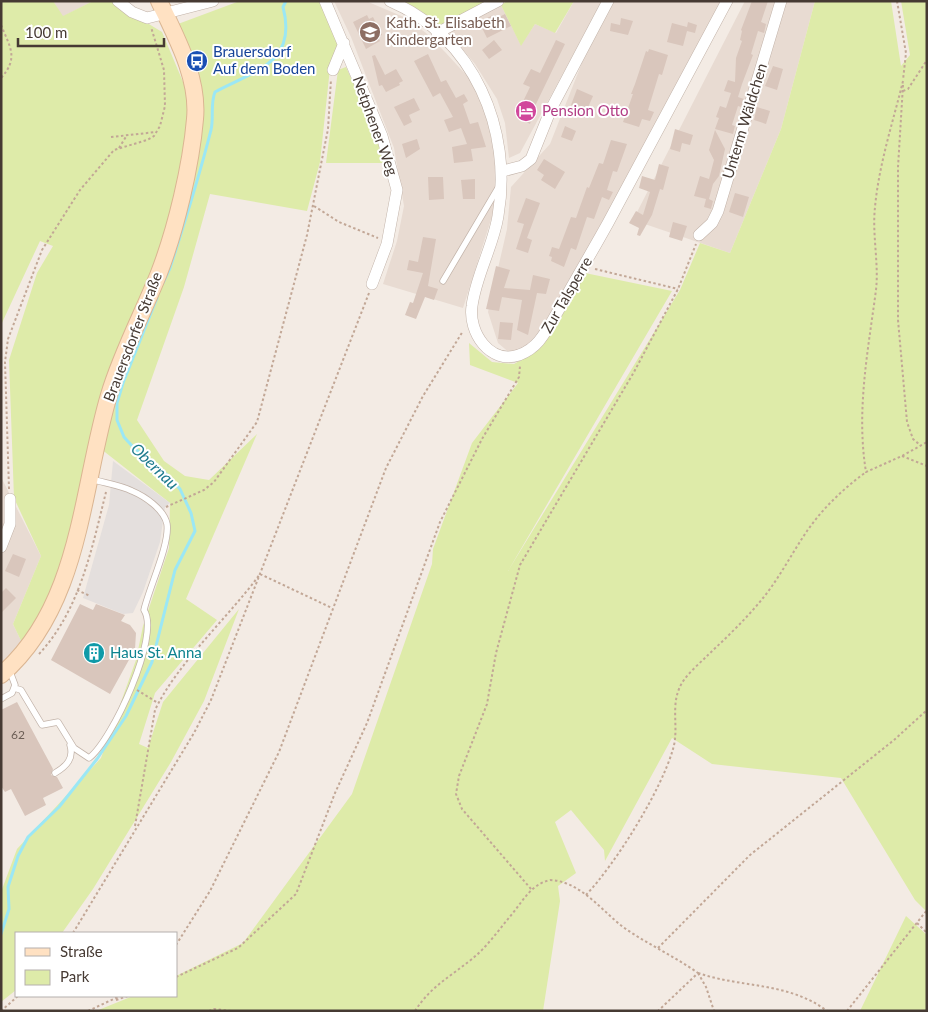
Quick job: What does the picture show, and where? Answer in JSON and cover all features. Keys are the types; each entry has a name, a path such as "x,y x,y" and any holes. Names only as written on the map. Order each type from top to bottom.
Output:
{"street":[{"path":"118,1 132,12 147,18 162,7 213,1"},
{"name":"Netphener Weg","path":"325,1 344,43 389,157 397,190 388,242 372,284"},
{"path":"390,1 417,17 438,33 464,61 488,102 496,130 502,176 498,218 476,283 471,307 471,321 480,341 487,348 503,356 517,356"},
{"path":"438,33 498,1"},
{"path":"502,176 531,159 551,108 608,1"},
{"name":"Zur Talsperre","path":"517,356 531,348 544,335 584,266 727,1"},
{"name":"Unterm Wäldchen","path":"699,234 712,223 718,211 781,1"},
{"name":"Brauersdorfer Straße","path":"5,672 25,650 45,622 62,585 109,393 172,235 195,119 195,105 188,69 180,44 162,7"},
{"path":"333,70 344,43"},
{"path":"1,547 10,524 10,499"}],"lane":[{"path":"443,281 502,176"},
{"path":"14,688 21,690 42,725 58,722 70,742 87,757 91,756 118,712 143,658 149,630 149,616 144,610 165,541 167,524 158,509 130,490 89,478"},
{"path":"1,699 12,693 14,688 13,677 5,672"},
{"path":"55,773 63,769 70,760 72,753 70,742"}],"path":[{"path":"866,472 861,437 865,354 876,278 875,206 879,177 903,81 906,53 897,1"},
{"path":"119,148 147,140 157,132 163,119 165,106 164,70 147,18"},
{"path":"1,25 12,55 11,64 1,78"},
{"path":"904,91 908,89 927,60"},
{"path":"158,509 192,497 214,482 257,422 308,235 328,129 333,70"},
{"path":"903,81 904,91 898,167 898,320 907,422 914,439 920,445"},
{"path":"111,136 157,132"},
{"path":"10,499 6,350 34,269 53,230 96,169 119,148 127,135"},
{"path":"313,205 339,222 388,242"},
{"path":"531,889 462,809 456,794 459,776 487,704 496,652 520,565 615,405 678,289 699,234"},
{"path":"602,270 678,289"},
{"path":"74,932 194,733 211,700 338,367 372,284"},
{"path":"178,942 210,891 279,752 386,468 423,396 458,337 471,321"},
{"path":"1,350 6,350"},
{"path":"178,976 238,948 296,894 335,793 367,723 419,578 460,479 519,377 520,365 517,356"},
{"path":"586,895 602,878 627,838 649,801 670,757 675,739 675,707 680,687 698,664 763,598 808,529 835,498 866,472 902,456 927,442"},
{"path":"902,456 927,466"},
{"path":"260,574 333,609"},
{"path":"135,829 155,710 158,703 172,682 260,574"},
{"path":"77,590 90,596"},
{"path":"145,693 158,703"},
{"path":"658,948 750,855 894,740 927,710"},
{"path":"415,1011 427,994 473,958 486,945 531,889 545,881 555,880 586,895 623,926 698,973 790,991 815,1002 827,1011"},
{"path":"847,1011 927,910"},
{"path":"917,923 927,933"},
{"path":"658,1011 698,973"},
{"path":"698,973 706,987 714,1011"},
{"path":"1,1011 17,997"},
{"path":"112,1001 118,997"},
{"path":"88,1011 125,997"},
{"path":"209,1011 214,1009 232,1011"}],"shaded area":[{"path":"53,1 93,1 62,17"},
{"path":"334,1 366,1 406,18 426,33 469,78 484,105 497,165 495,207 463,308 383,284 397,241 404,206 394,148 351,37"},
{"path":"574,1 602,1 520,153 509,158 505,123 497,99 475,64 449,33 451,30 501,5 521,45 535,24 556,33"},
{"path":"612,1 728,1 547,340 512,355 498,343 488,312 507,229 511,187 550,144 585,55"},
{"path":"745,1 815,1 781,129 730,253 633,220"},
{"path":"113,461 170,503 165,507 160,542 143,592 133,613 123,614 83,598 109,505"},
{"path":"1,477 41,556 13,624 24,647 1,668"}],"green space":[{"path":"1,1 53,1 63,16 93,1 111,1 162,32 186,89 188,118 168,235 64,562 24,647 13,624 41,556 14,498 9,360 37,273 53,246 40,241 1,325"},
{"path":"319,1 338,43 330,68 320,162 307,211 210,194 184,287 137,420 164,461 185,476 209,480 257,434 186,599 217,620 155,693 139,744 148,748 163,702 239,609 204,701 171,762 93,889 63,932 15,932 15,991 1,1002 1,892 17,849 101,758 136,660 143,626 169,548 170,503 101,449 201,118 178,24 237,2"},
{"path":"399,1 492,1 440,29 421,11"},
{"path":"507,1 574,1 555,33 535,24 521,46 501,5"},
{"path":"815,1 891,1 901,66 910,55 901,1 927,1 927,912 915,900 841,778 712,764 672,738 605,861 604,850 571,810 555,822 576,873 558,886 560,901 543,1011 96,1011 131,997 178,997 178,975 243,943 352,794 432,564 433,549 472,443 518,383 470,365 469,343 492,362 514,364 529,355 585,273 672,291 508,571 680,290 700,243 730,253 781,129"},
{"path":"346,67 387,163 326,163 338,70"},
{"path":"906,916 927,935 927,1011 860,1011"}],"building":[{"path":"752,1 768,1 761,22 766,24 764,33 758,31 751,54 753,55 738,97 744,99 741,107 738,106 732,125 735,126 733,134 715,129 719,118 716,117 720,106 726,108 731,93 724,91 728,80 735,82 736,58 742,41 740,40 741,30"},
{"path":"505,14 511,26 487,38 479,22 493,15 495,19"},
{"name":"Kath. St. Elisabeth Kindergarten","path":"367,15 369,19 373,17 382,35 378,37 380,41 366,49 353,22"},
{"path":"621,18 633,21 628,35 610,31 611,23 620,25"},
{"path":"688,22 697,25 695,33 687,31 683,46 667,42 672,23 687,27"},
{"path":"494,40 502,50 489,59 482,50"},
{"path":"556,40 565,44 536,104 530,124 516,116 530,87 523,84 531,69 540,73"},
{"path":"649,49 668,55 662,75 659,74 648,110 654,112 650,121 642,119 639,127 623,122 646,51 648,52"},
{"path":"428,54 441,82 446,80 456,98 464,94 468,101 463,104 470,124 478,122 486,147 471,149 473,161 454,163 452,147 467,144 461,128 449,132 444,120 453,117 440,93 433,97 414,61"},
{"path":"375,55 385,75 396,69 403,81 399,83 400,85 386,92 382,85 379,86 372,56"},
{"path":"773,66 783,69 777,90 765,86"},
{"path":"577,89 593,96 586,112 571,105"},
{"path":"414,98 420,110 409,115 412,122 404,126 394,107"},
{"path":"757,107 770,111 766,124 754,120"},
{"path":"565,126 576,131 572,141 561,137"},
{"path":"675,129 693,135 690,145 682,143 680,152 670,149"},
{"path":"715,130 725,149 719,176 713,184 709,199 713,201 711,209 704,207 706,199 694,196 700,176 709,179 714,160 709,150"},
{"path":"417,139 420,149 406,158 402,144"},
{"path":"611,140 627,144 617,172 613,171 607,190 613,192 609,200 602,197 594,219 587,217 576,250 571,248 564,267 551,261 552,257 549,256 552,247 559,249 571,217 576,218 587,187 589,188 599,163 603,164"},
{"path":"544,159 565,172 555,189 541,180 544,175 537,170"},
{"path":"659,164 669,167 663,190 660,189 652,215 640,236 637,235 639,228 629,223 636,211 643,215 650,192 639,188 642,176 655,180"},
{"path":"428,177 443,177 444,199 429,200"},
{"path":"475,179 475,199 463,199 461,180"},
{"path":"735,193 749,197 743,217 729,212"},
{"path":"526,198 540,203 527,238 532,240 528,253 516,249 524,224 517,222"},
{"path":"673,222 687,226 682,241 669,237"},
{"path":"423,237 436,239 428,286 438,289 434,300 425,297 416,319 405,315 410,302 413,303 423,273 407,270 409,260 418,262"},
{"path":"496,266 510,270 504,288 530,290 533,275 550,279 546,294 537,293 528,335 517,330 522,300 502,297 499,311 486,309"},
{"path":"500,322 513,323 511,340 498,339"},
{"path":"13,554 26,559 19,577 5,571"},
{"path":"6,588 16,598 1,613 1,593"},
{"name":"Haus St. Anna","path":"80,604 93,610 96,604 125,615 121,621 130,625 136,633 135,649 110,694 51,660"},
{"path":"17,702 53,769 51,775 57,777 63,788 43,798 46,805 25,816 11,789 5,792 1,786 1,710"}],"waterway":[{"name":"Obernau","path":"163,283 176,251 206,148 212,125 215,92 257,71 269,63 278,53 284,41 286,26 283,7 286,1"},
{"name":"Obernau","path":"1,934 9,909 8,887 18,856 28,837 59,807 97,759 126,716 152,662 175,570 195,531 191,513 180,489 167,475 133,447 124,437 117,420 117,403 123,383 157,298"}],"place":[{"name":"Kath. St. Elisabeth Kindergarten","path":"370,32"},
{"name":"Brauersdorf Auf dem Boden","path":"197,61"},
{"name":"Pension Otto","path":"526,111"},
{"name":"Haus St. Anna","path":"94,653"}]}
